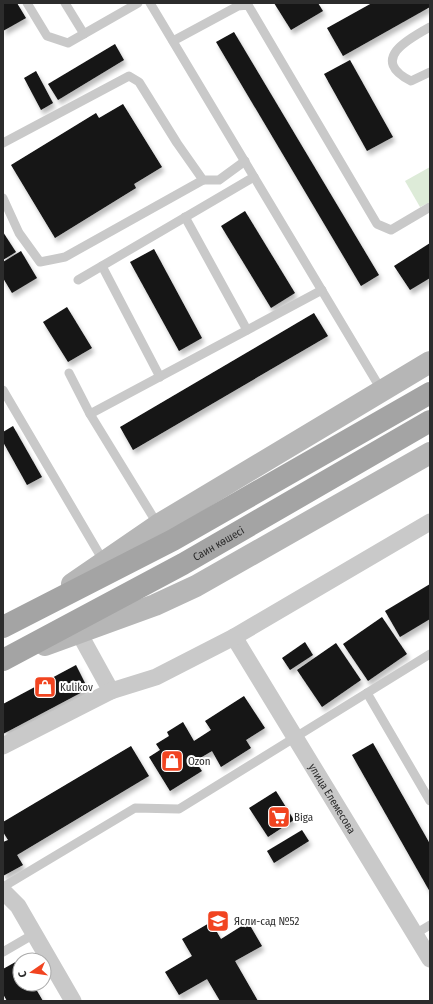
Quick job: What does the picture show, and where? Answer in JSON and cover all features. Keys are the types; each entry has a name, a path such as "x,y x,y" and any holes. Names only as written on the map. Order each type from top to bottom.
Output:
{"main road":[{"path":"30,613 158,525 430,362"},
{"path":"3,627 173,540 430,393"},
{"name":"Саин көшесі","path":"3,661 183,564 430,421"},
{"name":"Саин көшесі","path":"3,661 155,605 196,586 430,453"}],"street":[{"path":"3,746 111,691 156,677 234,637 430,522"},
{"path":"79,633 111,691"},
{"name":"улица Елемесова","path":"234,637 430,959"},
{"path":"3,891 18,906 73,1001"}],"lane":[{"path":"27,3 47,36 68,43 138,3"},
{"path":"65,3 84,34"},
{"path":"150,3 382,391"},
{"path":"173,41 238,6 248,4 377,224 391,230 430,207"},
{"path":"430,27 405,41 396,51 392,61 394,68 402,77 411,81 430,72"},
{"path":"3,143 129,76 139,82 202,180"},
{"path":"3,198 19,233 40,262 65,257 202,180 219,180 244,161"},
{"path":"78,280 254,177"},
{"path":"185,217 246,330"},
{"path":"102,266 160,377"},
{"path":"90,414 322,290"},
{"path":"69,373 90,414 158,525"},
{"path":"3,390 104,562"},
{"path":"3,887 135,808 179,809 430,654"},
{"path":"367,693 430,801"},
{"path":"415,934 430,925"},
{"path":"3,952 34,934"}],"green space":[{"path":"430,167 430,202 420,207 405,181"}],"building":[{"path":"3,3 17,3 26,18 3,31"},
{"path":"274,3 318,3 323,11 291,30"},
{"path":"372,3 430,3 430,7 343,56 327,28"},
{"path":"234,32 379,275 361,286 216,42"},
{"path":"115,44 124,60 58,100 48,84"},
{"path":"350,60 393,137 367,151 324,74"},
{"path":"36,71 53,103 41,110 24,78"},
{"path":"123,104 162,167 134,184 136,188 55,238 11,165 96,113 99,118"},
{"path":"245,211 295,293 271,308 221,226"},
{"path":"3,232 16,252 3,260"},
{"path":"430,243 430,278 410,290 394,266"},
{"path":"154,249 202,338 179,351 130,262"},
{"path":"21,251 37,278 12,293 3,278 3,262"},
{"path":"67,307 92,348 68,362 43,322"},
{"path":"314,313 328,336 133,450 120,427"},
{"path":"13,426 42,477 27,485 3,442 3,432"},
{"path":"430,584 430,619 400,637 385,611"},
{"path":"382,617 407,654 368,681 343,644"},
{"path":"305,642 313,655 290,670 282,658"},
{"path":"336,643 361,680 322,707 297,670"},
{"path":"76,665 88,689 3,734 3,704"},
{"path":"244,696 265,728 246,740 251,748 221,767 212,751 195,761 202,771 170,791 149,757 160,750 156,744 169,736 167,732 183,722 194,741 211,730 205,721"},
{"path":"373,743 430,844 430,892 352,755"},
{"path":"131,746 149,776 17,855 23,865 3,876 3,842 8,840 3,832 3,822"},
{"path":"276,791 294,820 268,837 249,808"},
{"path":"302,830 309,841 274,863 267,851"},
{"path":"211,922 221,939 248,922 262,946 235,961 258,1001 220,1001 207,979 179,995 165,972 192,956 182,939"},
{"path":"12,964 12,992 38,992 43,1001 7,1001 3,994 3,969"}],"place":[{"name":"Kulikov","path":"45,687"},
{"name":"Ozon","path":"172,761"},
{"name":"Biga","path":"279,817"},
{"name":"Ясли-сад №52","path":"218,921"}]}
